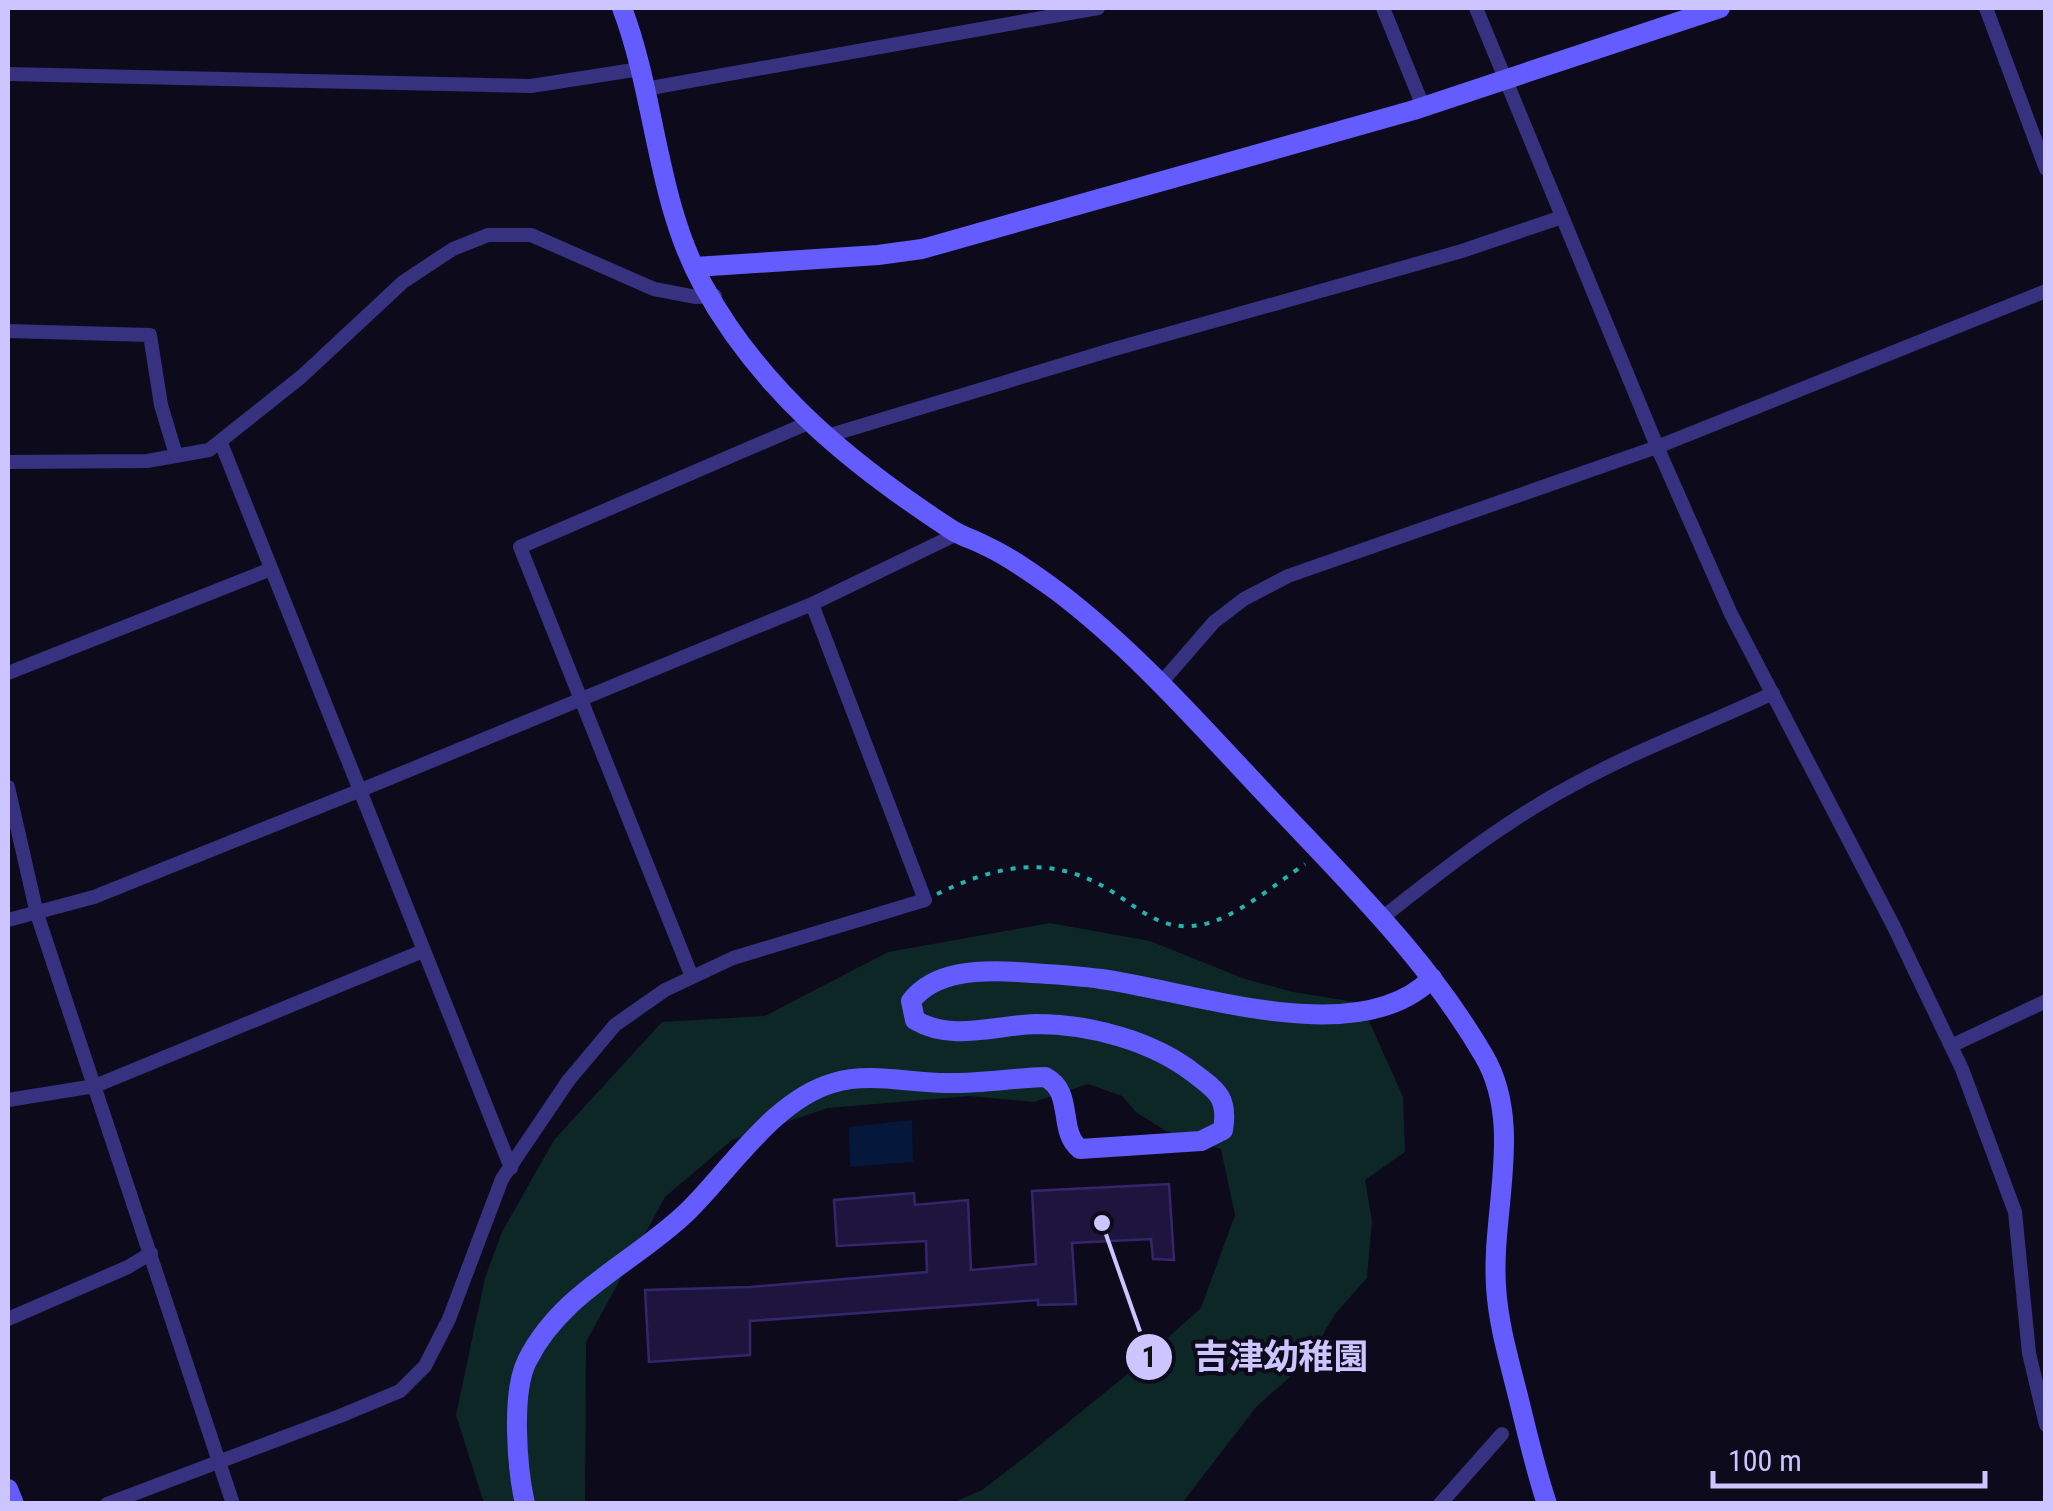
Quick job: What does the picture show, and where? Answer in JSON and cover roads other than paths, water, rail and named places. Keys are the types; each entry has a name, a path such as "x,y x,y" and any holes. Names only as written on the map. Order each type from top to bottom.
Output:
{"street":[{"path":"622,8 678,226 695,267 770,382 816,430 958,534 990,547 1054,589 1161,682 1383,917 1432,978 1488,1062 1504,1129 1494,1238 1496,1290 1503,1337 1547,1504"},
{"path":"8,74 531,86 642,79 1098,8"},
{"path":"1383,8 1423,106"},
{"path":"1476,8 1657,447 1732,614 1951,1046 2016,1212 2030,1353 2046,1425"},
{"path":"695,267 922,249 1423,106 1720,8"},
{"path":"1986,8 2046,169"},
{"path":"692,977 520,547 816,430 1462,251 1562,217"},
{"path":"8,462 147,461 209,450 301,377 402,282 453,249 488,236 531,235 654,289 716,296"},
{"path":"1161,682 1214,622 1244,599 1288,576 1657,447 2046,290"},
{"path":"8,332 150,336 161,405 176,455"},
{"path":"221,443 511,1168"},
{"path":"8,920 94,897 361,790 812,604 958,534"},
{"path":"8,673 272,569"},
{"path":"107,1504 400,1390 425,1366 448,1320 502,1179 568,1081 615,1025 665,990 733,958 925,900 812,604"},
{"path":"1383,917 1475,845 1568,787 1642,749 1773,694"},
{"path":"8,787 37,914 233,1504"},
{"path":"8,1100 95,1086 423,951"},
{"path":"525,1504 519,1459 519,1402 525,1364 548,1325 595,1281 687,1212 788,1106 808,1092 836,1081 865,1079 948,1084 1045,1078 1061,1090 1071,1140 1080,1149 1201,1141 1223,1130 1226,1110 1217,1091 1177,1060 1146,1045 1070,1026 1034,1024 960,1030 924,1026 915,1020 911,1001 934,981 974,972 1006,971 1102,978 1252,1008 1323,1015 1388,1005 1409,997 1432,978"},
{"path":"1951,1046 2046,1002"},
{"path":"8,1319 128,1267 151,1252"},
{"path":"1440,1504 1502,1434"},
{"path":"8,1488 14,1504"}],"water":[{"path":"912,1120 913,1162 850,1167 849,1127"}],"place":[{"name":"吉津幼稚園","path":"1102,1223"}]}
